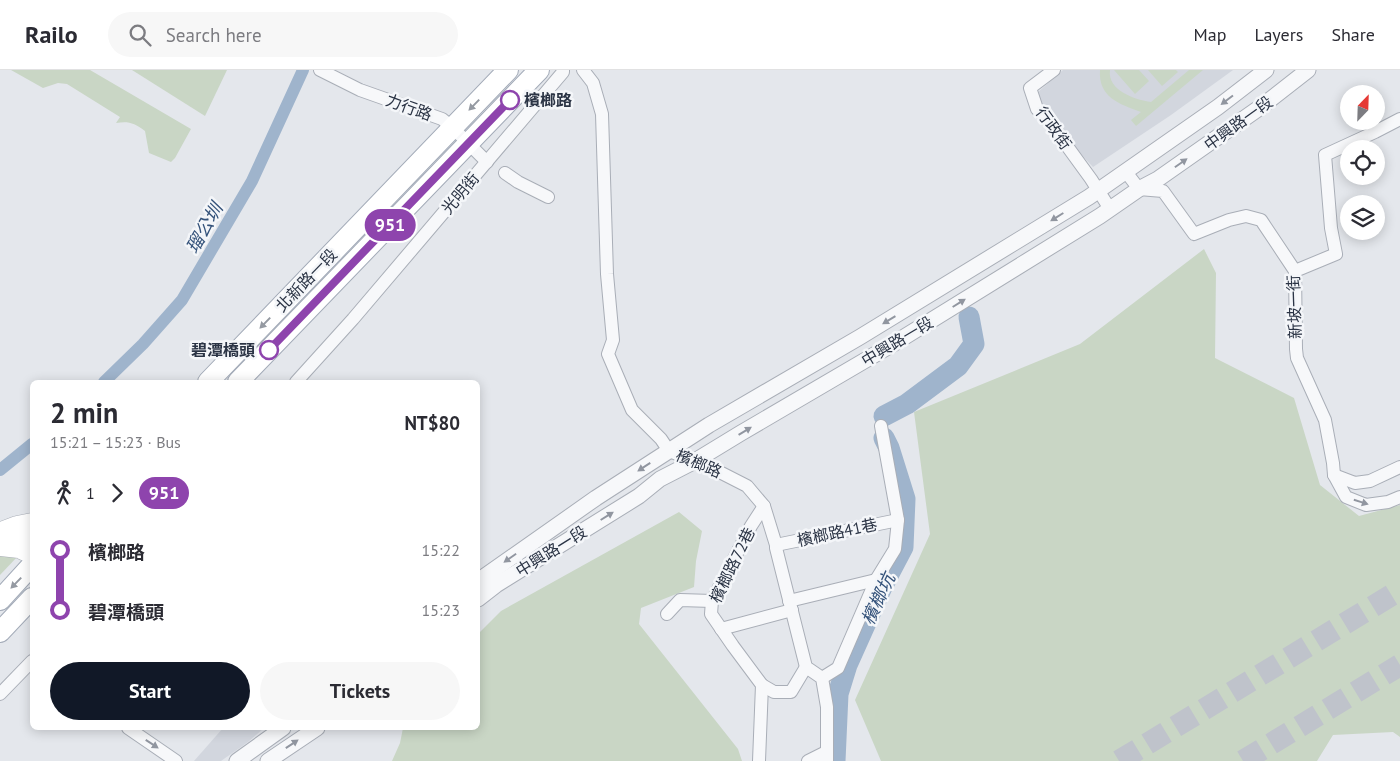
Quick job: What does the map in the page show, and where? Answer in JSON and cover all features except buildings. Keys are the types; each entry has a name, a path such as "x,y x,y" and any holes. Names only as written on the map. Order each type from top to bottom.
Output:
{"main road":[{"name":"北新路一段","path":"210,380 508,70"},
{"name":"北新路一段","path":"240,380 539,70"},
{"path":"0,536 17,525 30,522"},
{"path":"0,536 30,539"},
{"path":"0,536 19,550 30,554"},
{"path":"0,600 30,567"},
{"path":"0,632 30,600"}],"street":[{"name":"力行路","path":"320,70 365,92 442,119 487,162"},
{"name":"光明街","path":"298,380 353,319 563,70"},
{"name":"檳榔路","path":"583,70 593,82 602,114 607,274 613,340 608,354 632,410 661,439 669,451 698,461 748,486 764,506 776,544 806,667"},
{"name":"行政街","path":"1054,70 1030,88 1037,109 1051,124 1098,191"},
{"name":"中興路一段","path":"480,580 553,527 709,425 893,317 1098,191 1218,107 1266,70"},
{"name":"中興路一段","path":"480,597 496,585 639,496 660,480 893,344 1139,189 1158,179 1262,106 1308,70"},
{"path":"1294,270 1336,254 1331,228 1325,155 1400,119"},
{"path":"1126,172 1139,189"},
{"path":"506,173 518,182 548,197"},
{"name":"新坡一街","path":"1139,189 1163,191 1194,234 1229,220 1246,216 1261,220 1294,270 1297,358 1325,420 1334,475 1346,497 1366,505 1400,498"},
{"path":"1098,191 1110,209"},
{"path":"822,678 838,668 876,580 894,549 898,520 881,426"},
{"path":"1334,475 1355,484 1370,481 1400,467"},
{"name":"檳榔路72巷","path":"762,684 711,614 712,601 764,506"},
{"name":"檳榔路41巷","path":"776,544 898,520"},
{"path":"721,629 791,605 876,580"},
{"path":"667,614 680,600 712,601"},
{"path":"0,694 30,663"},
{"path":"762,684 774,692 791,692 806,667 822,678 827,707 827,757 808,761"},
{"path":"758,761 762,684"},
{"path":"131,730 176,761"},
{"path":"237,761 280,730"},
{"path":"268,761 314,730"}],"shaded area":[{"path":"1063,70 1233,70 1171,115 1093,167 1040,108 1037,93"},
{"path":"221,730 262,730 221,761 194,761"}],"green space":[{"path":"11,70 90,70 191,129 171,162 149,153 145,131 131,123 116,123 120,117 67,84 58,83 43,88"},
{"path":"132,70 227,70 205,116"},
{"path":"1100,70 1110,70 1110,77 1113,83 1123,93 1151,102 1189,70 1203,70 1136,126 1131,120 1141,112 1125,106 1106,93 1102,87"},
{"path":"1114,70 1139,70 1149,81 1135,94"},
{"path":"1148,70 1176,70 1178,72 1162,86"},
{"path":"1204,249 1216,273 1215,358 1294,398 1320,485 1359,516 1400,505 1400,737 1393,732 1333,735 1317,761 881,761 855,700 930,534 914,412 1080,344"},
{"path":"679,512 702,531 696,561 694,587 641,608 639,624 738,749 742,761 392,761 400,743 403,730 480,730 480,632 501,611"},
{"path":"0,554 18,556 0,575"}],"waterway":[{"name":"瑠公圳","path":"106,380 143,344 182,300 252,181 303,70"},
{"name":"檳榔坑","path":"884,416 907,404 958,366 974,344 969,317"},
{"name":"檳榔坑","path":"835,761 838,694 847,665 882,587 903,547 905,499 884,438"},
{"name":"瑠公圳","path":"0,470 30,446"}],"tunnel":[{"path":"1119,761 1400,590"},
{"path":"1243,761 1400,665"}],"bus line":[{"name":"951","path":"269,350 510,100"}],"place":[{"name":"檳榔路","path":"510,100"},
{"name":"碧潭橋頭","path":"269,350"}]}
